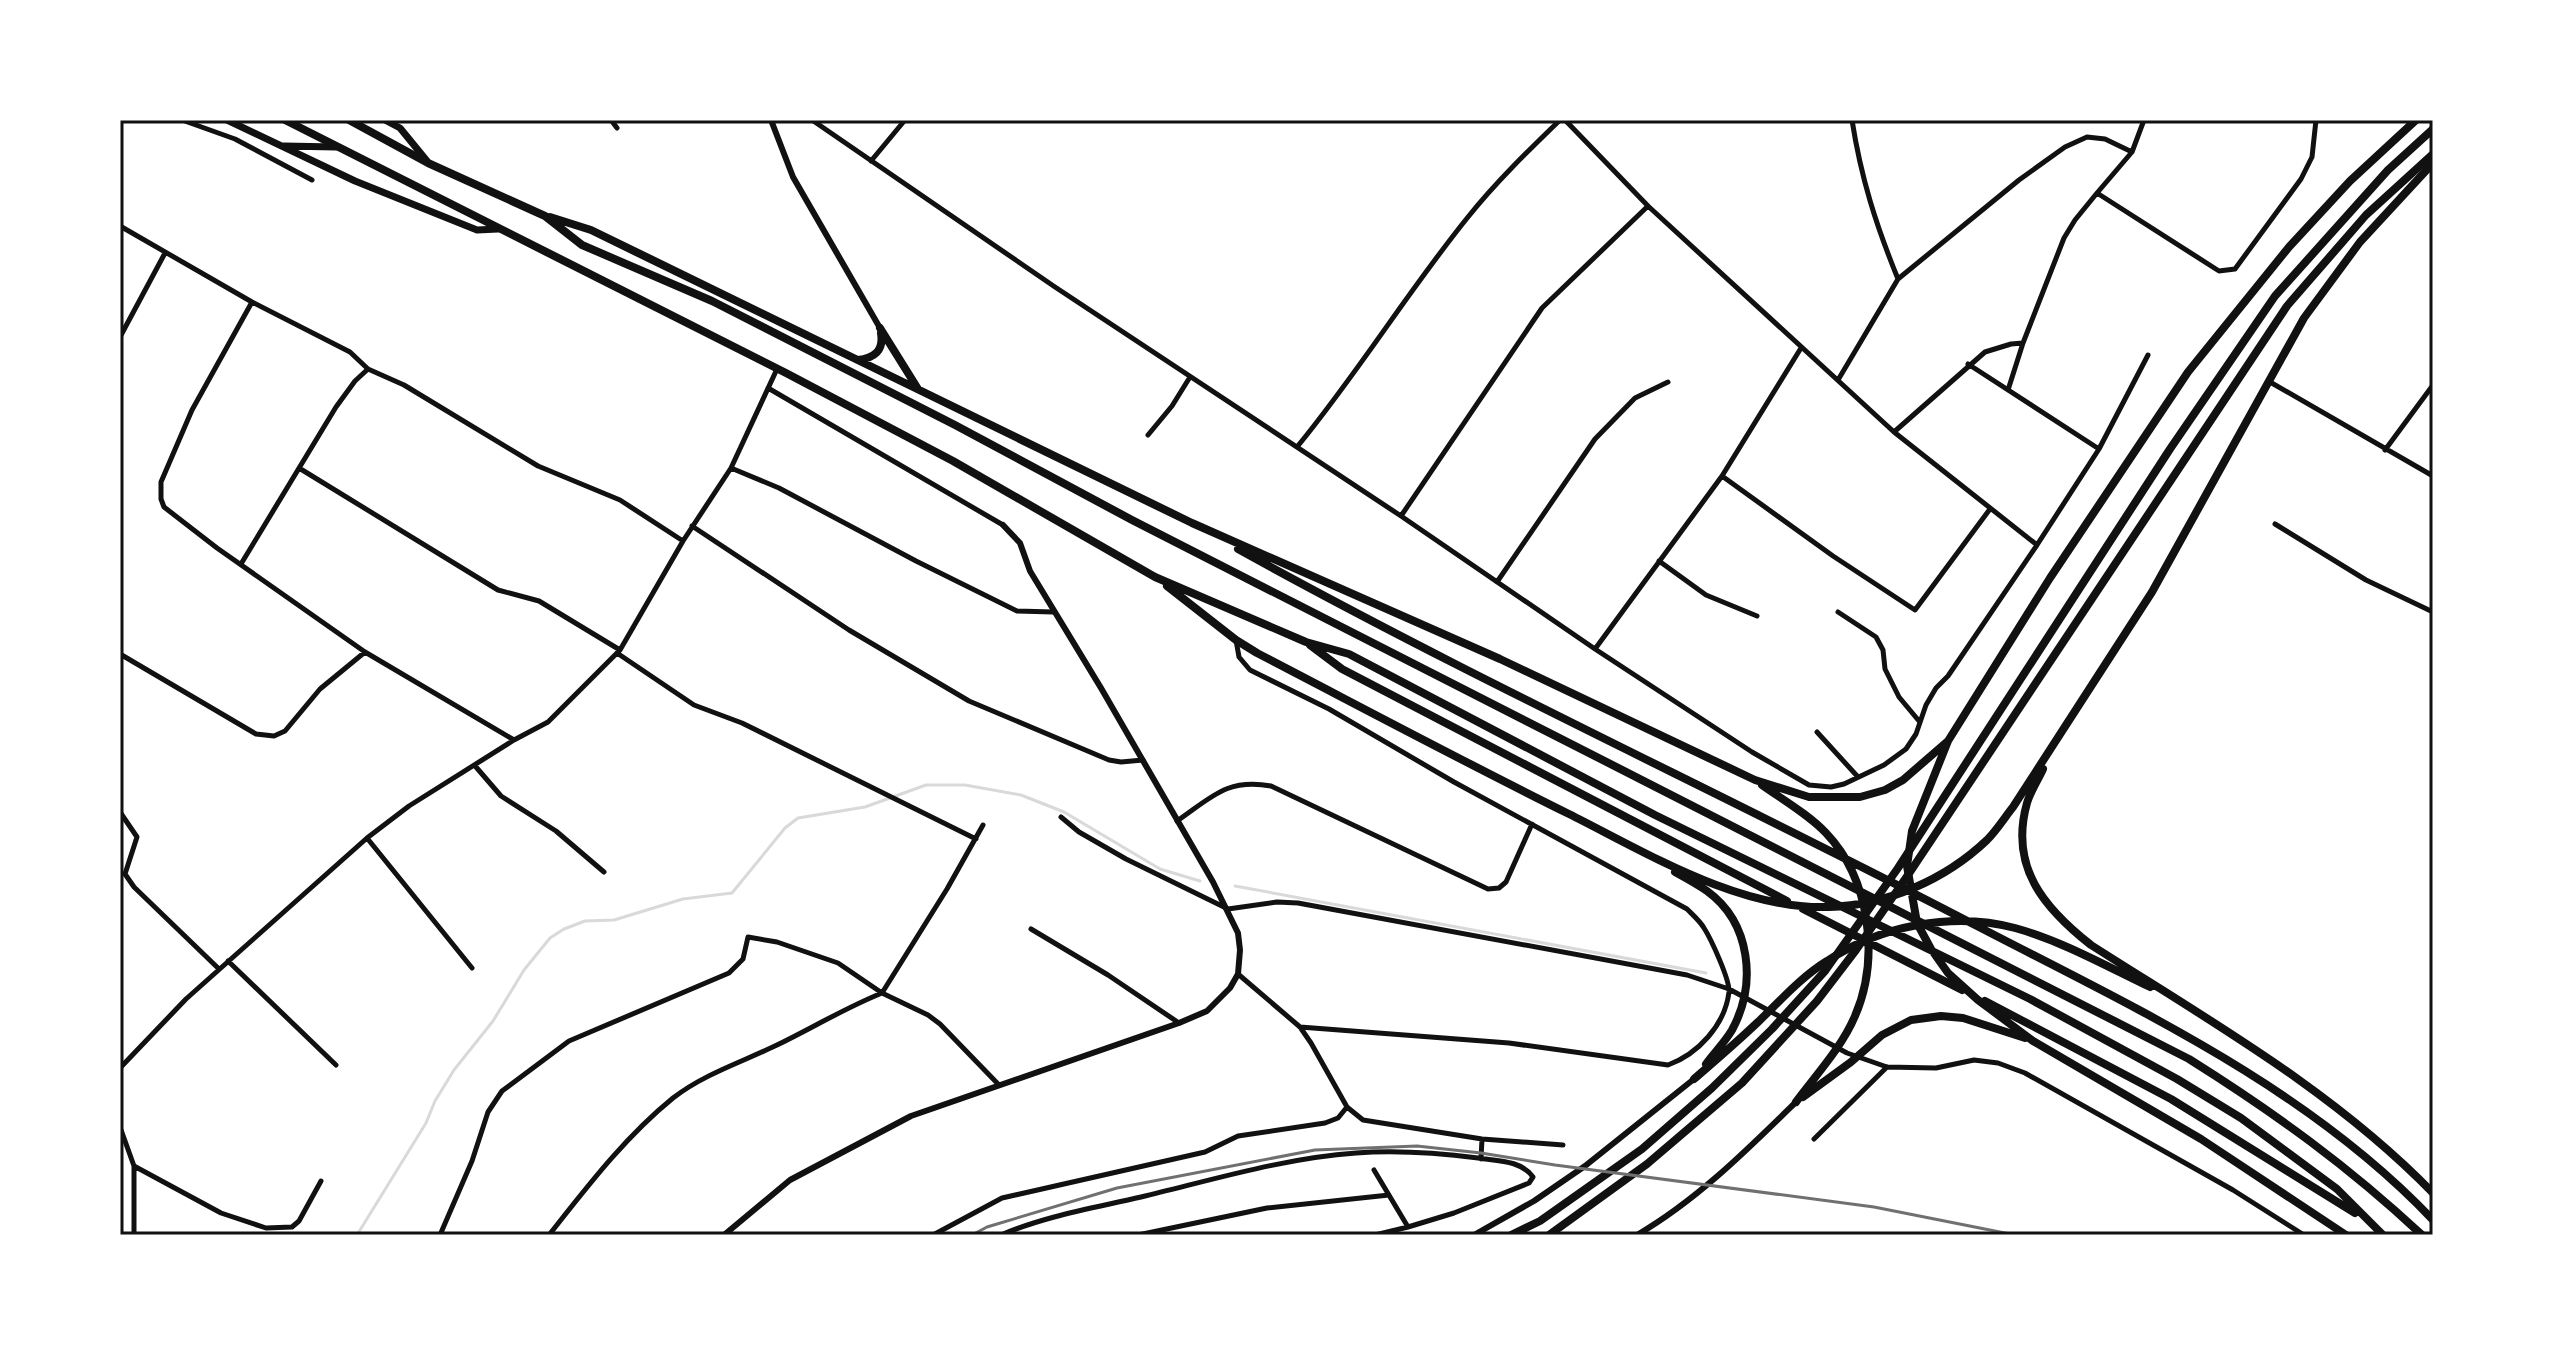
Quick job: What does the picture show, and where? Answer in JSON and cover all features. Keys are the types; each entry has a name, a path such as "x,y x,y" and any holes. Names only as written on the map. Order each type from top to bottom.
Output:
{"main road":[{"path":"227,120 355,181 477,230 498,229"},
{"path":"285,120 953,461 1155,577 1306,642 1349,654 1655,815 2030,999 2190,1087 2272,1140 2337,1189 2383,1235"},
{"path":"349,120 428,163 545,216 591,230 1192,523 1500,659 1755,780 1809,797 1860,797 1885,790 1903,780 1948,741"},
{"path":"385,120 400,128 428,163"},
{"path":"2346,1235 2260,1177 2033,1041 1999,1017 1948,973 1917,923 1907,866 1912,831 1948,741 2050,578 2188,372 2259,282 2350,181 2416,120"},
{"path":"1511,1235 1540,1221 1642,1149 1712,1088 1825,971 1898,868 2090,571 2275,296 2378,180 2433,129"},
{"path":"282,146 336,147"},
{"path":"1551,1234 1647,1164 1742,1083 1817,1001 1910,872 2287,306 2366,215 2433,154"},
{"path":"1155,577 1236,640 1469,765 1641,851 1733,890 1796,906 1829,907 1891,897 1936,877 1988,839 2013,807 2152,592 2304,318 2360,242 2433,163"},
{"path":"545,216 582,245 712,301 955,425 1132,520 2189,1059 2254,1099 2307,1137 2351,1171 2422,1235"},
{"path":"856,361 871,359 877,354 882,340 880,328"},
{"path":"880,328 919,391"},
{"path":"1192,523 1370,622 1894,883 2166,1024 2312,1115 2409,1195 2433,1220"},
{"path":"1306,642 1356,676 2171,1099 2366,1219"},
{"path":"2055,743 2028,801 2023,843 2028,870 2038,894 2062,923 2091,945 2289,1072 2398,1157 2433,1193"},
{"path":"1755,780 1825,831 1840,851 1861,897 1866,922 1869,956 1855,1017 1796,1102"},
{"path":"1641,851 1709,893 1742,935 1748,977 1741,1007 1731,1030 1694,1079"},
{"path":"1694,1079 1796,984 1826,961 1861,941 1902,928 1961,922 2014,928 2066,946 2183,1003"},
{"path":"1796,1102 1882,1035 1911,1020 1941,1016 1963,1018 2033,1041"}],"street":[{"path":"182,120 235,139 312,180"},
{"path":"611,120 617,128"},
{"path":"771,120 793,177 880,328"},
{"path":"812,120 1595,649 1752,752 1809,785 1831,787 1858,777 1884,765 1906,749 1936,688 1948,676 2026,565 2099,449 2148,355"},
{"path":"871,161 905,120"},
{"path":"1297,447 1330,407 1468,216 1516,161 1563,120 1648,206 1894,432 2037,545"},
{"path":"1852,120 1859,166 1870,206 1898,279"},
{"path":"2008,390 2064,238 2075,220 2132,152 2144,120"},
{"path":"2097,193 2219,271 2235,269 2301,179 2312,157 2316,120"},
{"path":"1838,380 1898,279 2019,180 2065,147 2087,137 2105,139 2132,152"},
{"path":"1401,516 1542,308 1648,206"},
{"path":"120,226 252,302 350,352 368,369 404,385 538,466 620,500 683,541"},
{"path":"120,337 165,253"},
{"path":"252,302 192,410 159,490 164,507 365,652 514,740"},
{"path":"1894,432 1985,352 2023,343"},
{"path":"1595,649 1722,476 1801,348"},
{"path":"1968,364 2099,449"},
{"path":"241,564 342,399 368,369"},
{"path":"120,1068 219,969 367,838 409,806 548,722 618,652 692,526 731,468 777,369"},
{"path":"1148,435 1172,406 1190,377"},
{"path":"1497,582 1595,439 1635,398 1668,382"},
{"path":"2270,382 2433,476"},
{"path":"2385,450 2433,385"},
{"path":"724,1235 777,1189 911,1116 1207,1011 1222,999 1238,974 1238,933 1228,909 1143,760 1053,612 1030,571 1020,543 1003,525 768,388"},
{"path":"299,468 498,590 539,601 694,705 742,723 976,839"},
{"path":"731,468 779,488 1017,611 1053,612"},
{"path":"1722,476 1915,610 1990,509"},
{"path":"2275,524 2366,580 2433,612"},
{"path":"692,526 849,630 969,701 1109,760 1143,760"},
{"path":"1659,561 1706,595 1757,616"},
{"path":"1838,612 1876,637 1883,650 1885,669 1899,697 1919,721"},
{"path":"1236,640 1239,657 1250,670 1329,709 1687,909 1704,928 1729,989 1723,1014 1705,1042 1685,1059 1668,1065 1509,1043 1300,1027"},
{"path":"120,654 256,734 274,736 285,731 320,689 365,652"},
{"path":"1817,732 1858,777"},
{"path":"476,767 501,796 556,831 604,872"},
{"path":"1177,821 1229,786 1241,783 1271,786 1488,889 1499,888 1506,882 1532,824"},
{"path":"120,812 137,837 125,874 134,887 219,969"},
{"path":"1061,817 1079,832 1126,859 1228,909 1277,902 1298,903 1687,975 1729,989 1847,1053 1887,1067 1936,1068 1974,1060 1998,1063 2025,1073 2209,1175 2304,1235"},
{"path":"549,1235 609,1161 672,1099 712,1074 781,1043 844,1008 882,993 983,825"},
{"path":"367,838 472,968"},
{"path":"1031,929 1108,975 1179,1023"},
{"path":"440,1235 477,1149 488,1112 502,1091 569,1041 729,973 743,959 748,937 777,942 838,963 882,993 928,1015 1000,1086"},
{"path":"228,961 336,1065"},
{"path":"1238,974 1300,1027 1347,1107 1363,1120 1482,1139 1563,1145"},
{"path":"1814,1139 1887,1067"},
{"path":"1474,1235 1534,1201 1585,1166 1694,1079"},
{"path":"1637,1235 1656,1224 1721,1173 1796,1102"},
{"path":"933,1235 1002,1198 1205,1152 1238,1136 1325,1123 1338,1118 1347,1107"},
{"path":"120,1127 134,1166 134,1235"},
{"path":"1481,1159 1482,1139"},
{"path":"1001,1235 1068,1214 1314,1158 1358,1152 1509,1162 1529,1171 1533,1177 1529,1183 1518,1188 1408,1227 1375,1235"},
{"path":"134,1166 221,1213 266,1228 292,1227 299,1221 321,1181"},
{"path":"1374,1170 1408,1227"},
{"path":"1138,1235 1267,1208 1389,1195"}],"waterway":[{"path":"357,1235 426,1123 454,1070 493,1021 524,970 550,938 585,921 614,920 683,899 732,893 785,828 798,818 865,807 926,785 965,785 1021,795 1064,812 1160,869 1200,881"},
{"path":"1235,886 1706,973"}],"railway":[{"path":"972,1235 987,1227 1117,1188 1315,1150 1417,1146 1874,1207 2015,1235"}]}
